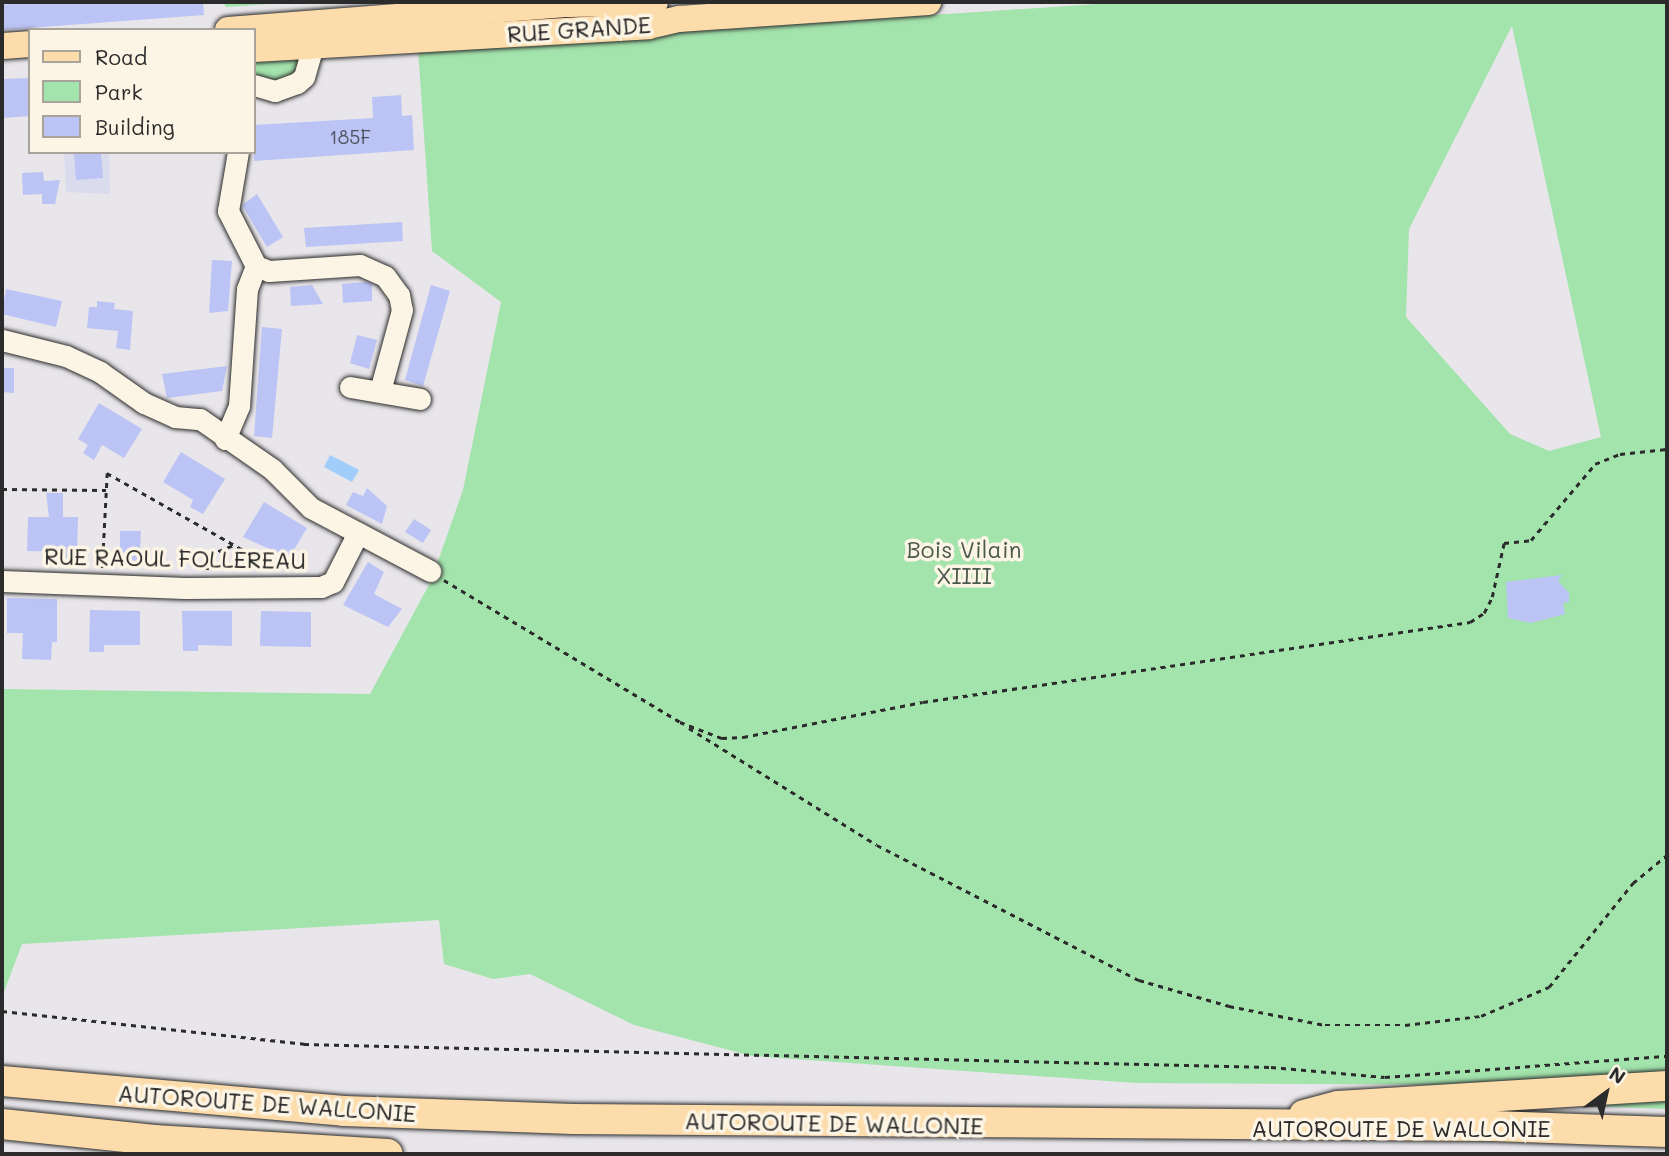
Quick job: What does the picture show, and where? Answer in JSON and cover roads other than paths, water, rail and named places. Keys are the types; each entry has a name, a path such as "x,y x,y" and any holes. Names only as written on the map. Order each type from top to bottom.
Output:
{"highway":[{"name":"AUTOROUTE DE WALLONIE","path":"2,1082 344,1111 519,1118 1256,1127 1493,1126 1667,1132"},
{"path":"1256,1127 1338,1106 1667,1086"},
{"name":"AUTOROUTE DE WALLONIE","path":"2,1124 154,1140 388,1154"}],"main road":[{"name":"RUE GRANDE","path":"256,33 571,3 655,2"},
{"name":"RUE GRANDE","path":"256,36 313,46 584,30 928,2"},
{"path":"2,46 28,44"},
{"path":"2,62 28,61"}],"street":[{"path":"584,30 603,18 614,3"},
{"path":"256,89 275,91 297,83 303,77 313,46"},
{"path":"238,154 228,211 256,266 269,271 360,265 385,276 399,295 402,310 380,391"},
{"path":"225,439 239,406 247,289 256,266"},
{"path":"2,340 66,356 100,372 144,402 175,417 200,419 225,439 272,469 311,508 430,571"},
{"path":"350,387 420,399"},
{"name":"RUE RAOUL FOLLEREAU","path":"2,581 185,589 307,587 333,582 358,533"}],"water":[{"path":"330,455 359,470 352,482 324,467"}],"park label":[{"name":"Bois Vilain XIIII","path":"964,562"}]}
